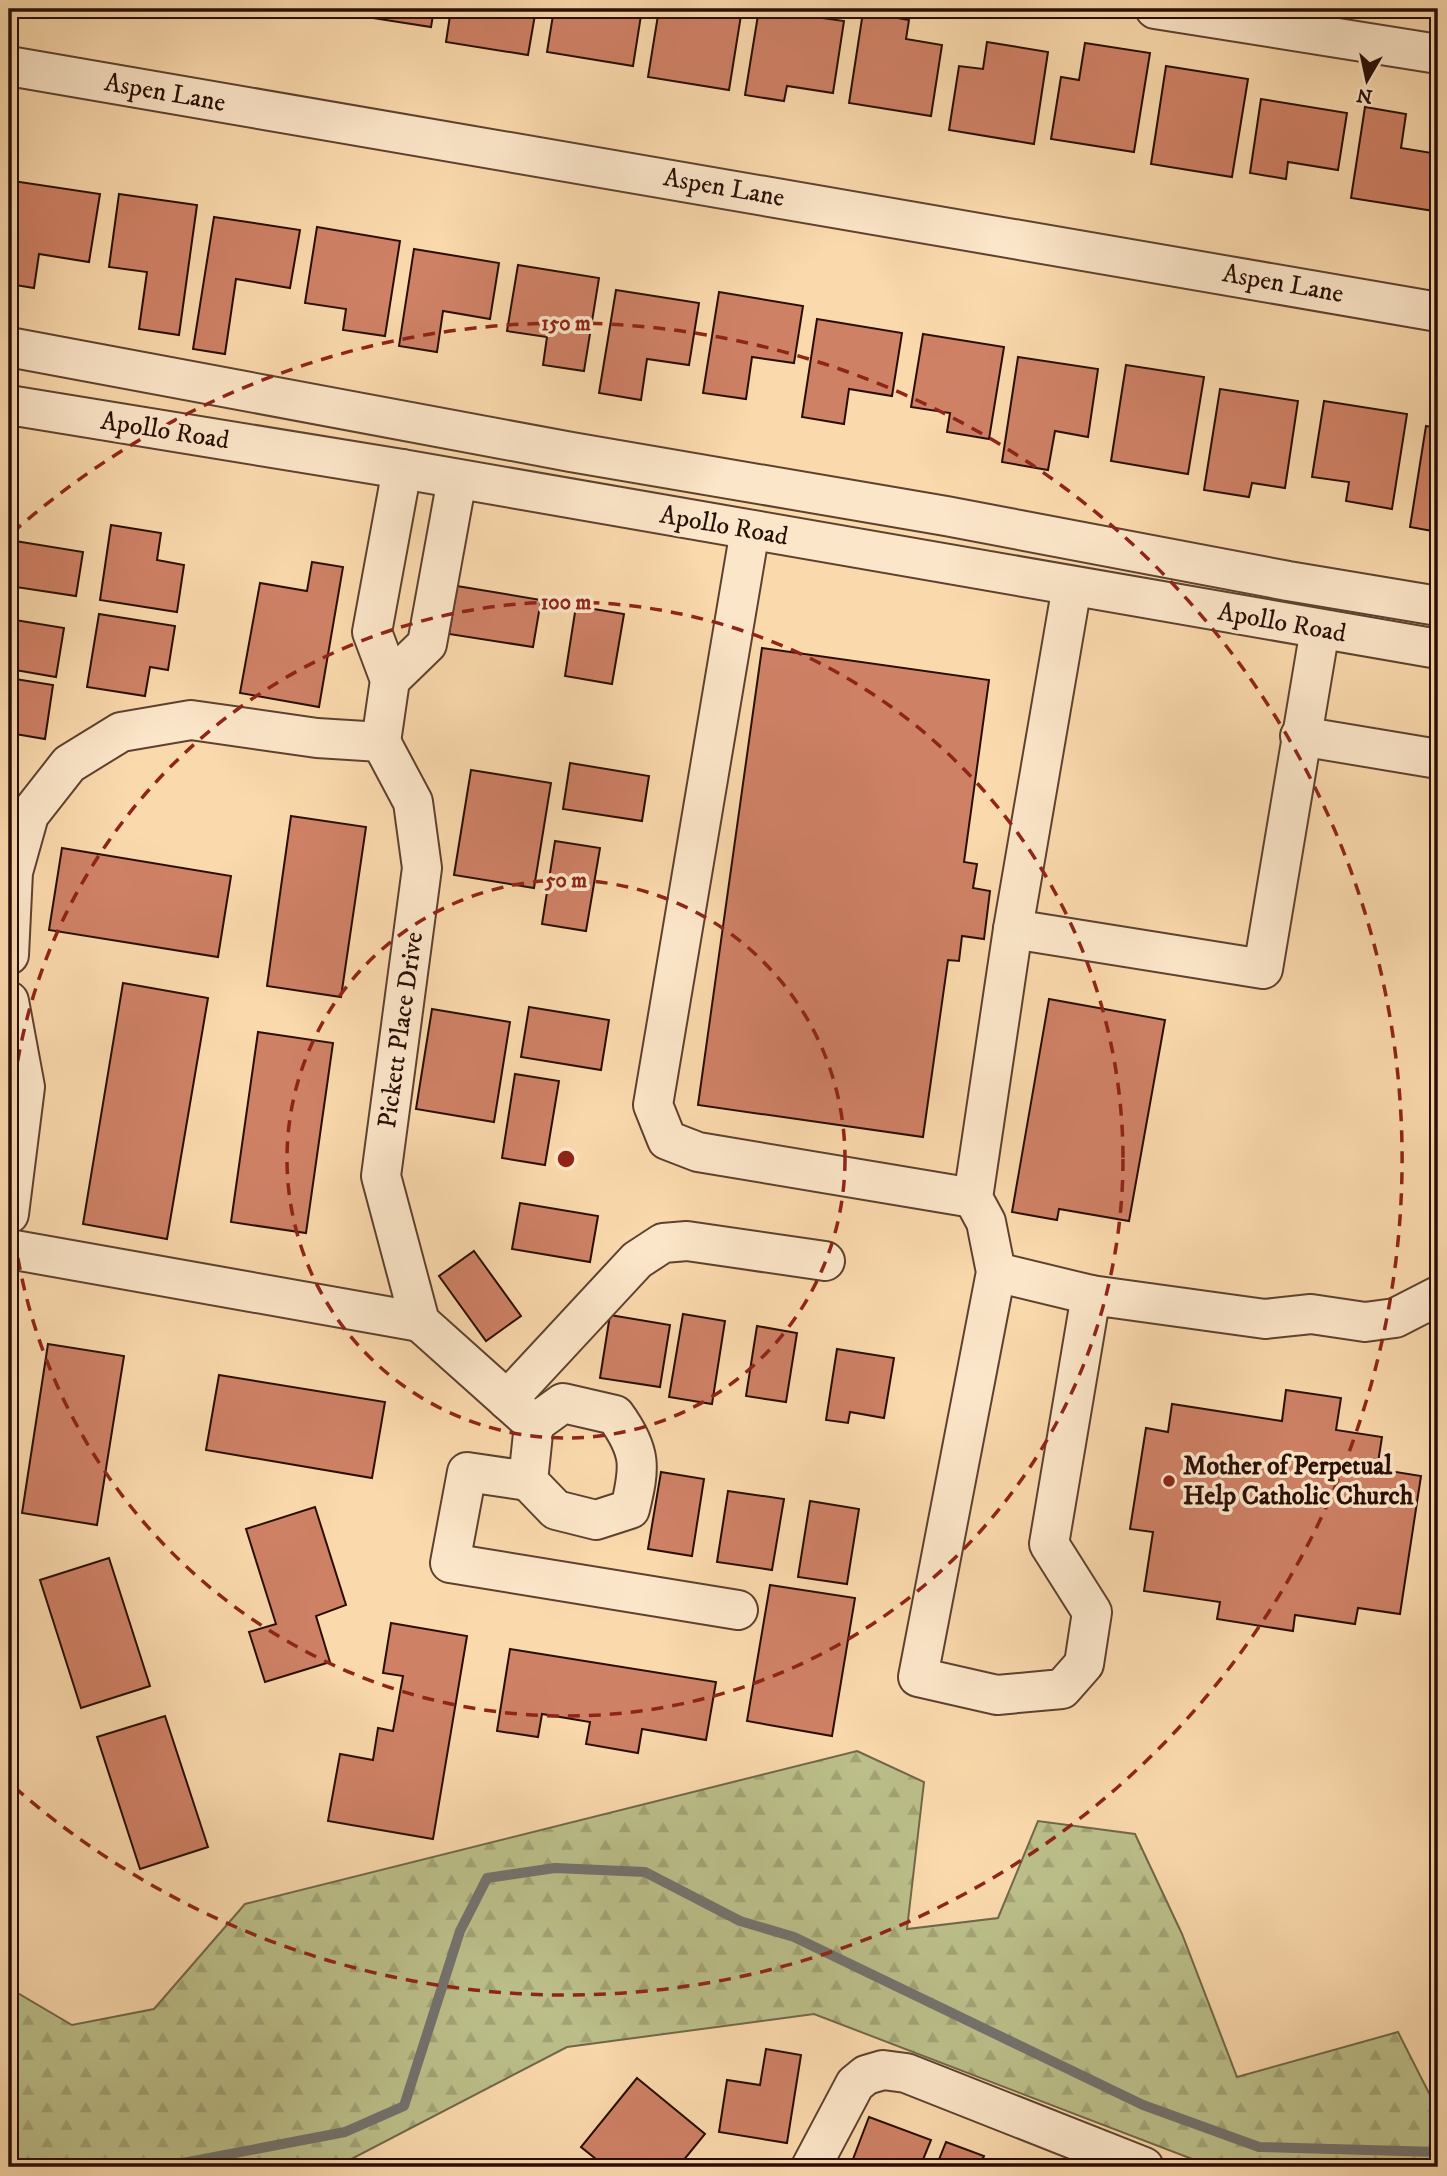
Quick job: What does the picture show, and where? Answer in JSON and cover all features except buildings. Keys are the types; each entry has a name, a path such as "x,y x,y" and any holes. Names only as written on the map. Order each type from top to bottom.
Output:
{"street":[{"path":"1155,9 1438,54"},
{"name":"Aspen Lane","path":"9,66 1438,312"},
{"path":"9,347 571,452 946,516 1288,581 1438,606"},
{"name":"Apollo Road","path":"9,405 402,469 1438,649"},
{"path":"9,955 17,823 29,815 69,764 121,732 191,720 317,738 381,742 390,680 372,632 402,469"},
{"path":"390,680 427,644 457,480"},
{"path":"750,530 653,1105 667,1140 698,1152 973,1198"},
{"path":"1072,586 1013,929 973,1198 986,1222 996,1272 918,1676 997,1695 1062,1689 1084,1664 1092,1612 1049,1544 1091,1295"},
{"path":"1013,929 1263,969 1320,629"},
{"path":"1300,736 1438,759"},
{"name":"Pickett Place Drive","path":"381,742 413,802 422,868 381,1177 420,1322"},
{"path":"9,1001 25,1087 9,1214"},
{"path":"520,1412 637,1260 663,1242 687,1241 825,1261"},
{"path":"9,1249 420,1322 520,1412 528,1481 556,1510 596,1520 630,1509 639,1470 628,1433 615,1415 563,1403 520,1412"},
{"path":"996,1272 1091,1295 1265,1319 1311,1314 1365,1322 1395,1318 1438,1296"},
{"path":"528,1481 467,1472 450,1563 738,1610"},
{"path":"811,2167 855,2084 866,2075 883,2070 906,2073 961,2093 1144,2167"}],"green space":[{"path":"857,1751 924,1782 907,1929 998,1918 1038,1821 1135,1834 1182,1934 1237,2077 1398,2032 1432,2099 1438,2099 1438,2167 1213,2167 814,2014 567,2047 336,2167 9,2167 9,1988 72,2025 154,2009 245,1904"}],"waterway":[{"path":"162,2167 345,2132 404,2106 460,1931 487,1878 555,1868 645,1872 740,1921 794,1937 1143,2105 1259,2147 1438,2152"}],"place":[{"name":"Mother of Perpetual Help Catholic Church","path":"1169,1481"}]}
